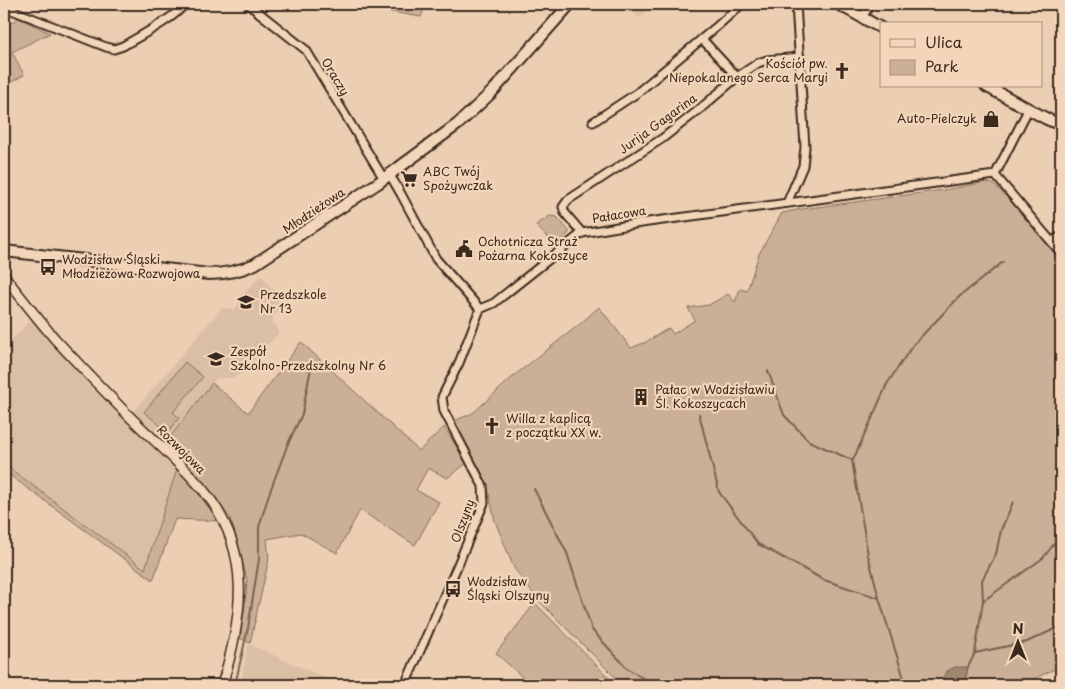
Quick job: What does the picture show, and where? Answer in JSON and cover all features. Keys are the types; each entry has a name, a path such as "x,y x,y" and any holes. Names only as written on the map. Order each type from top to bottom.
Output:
{"main road":[{"name":"Młodzieżowa","path":"4,251 209,274 224,274 256,264 387,177 458,124 492,92 570,4"},
{"path":"838,4 880,27"},
{"path":"990,88 1028,110 1061,124"}],"street":[{"path":"4,7 114,49 123,46 170,18 184,4"},
{"name":"Oraczy","path":"248,4 306,50 387,177 401,194 436,259 480,309"},
{"path":"593,122 637,92 742,4"},
{"path":"787,203 804,166 805,147 796,4"},
{"path":"862,17 871,4"},
{"path":"702,39 737,77"},
{"name":"Jurija Gagarina","path":"582,233 564,213 563,207 568,200 663,138 737,77 758,63 767,60 800,57"},
{"path":"1028,110 995,175 1061,253"},
{"name":"Pałacowa","path":"480,309 494,302 582,233 641,223 995,175"},
{"path":"1052,241 1061,236"},
{"name":"Rozwojowa","path":"4,274 55,339 194,480 212,502 221,517 235,552 240,590 234,635 222,685"},
{"name":"Olszyny","path":"405,685 484,503 483,486 444,411 442,397 459,363 480,309"}],"shaded area":[{"path":"622,4 653,4 640,18"},
{"name":"Zespół Szkolno-Przedszkolny Nr 6","path":"261,275 284,305 273,318 273,322 279,332 241,374 232,378 216,378 167,441 162,439 133,412 222,308 235,309 242,300 240,298"},
{"path":"32,319 94,391 177,469 146,569 4,464 4,347"},
{"path":"248,644 342,685 240,685"},
{"path":"955,667 968,667 966,678 957,685 943,685 942,679 947,671"}],"green space":[{"path":"345,4 426,4 421,17"},
{"path":"19,18 50,33 12,52 24,75 4,86 4,27"},
{"path":"986,182 993,184 1018,208 1061,260 1061,666 1021,685 957,685 966,678 968,667 942,679 943,685 623,685 537,599 514,568 495,521 486,481 454,421 473,413 515,375 599,307 631,348 646,342 669,328 673,334 695,320 688,308 709,305 728,294 735,302 740,289 747,291 759,254 782,213 944,190"},
{"path":"550,216 557,217 569,231 555,246 536,225"},
{"path":"301,342 419,451 444,427 467,463 447,478 428,468 416,490 439,502 415,545 360,510 337,553 301,533 267,539 269,559 250,643 240,638 247,580 230,518 207,487 167,441 212,383 248,413"},
{"path":"185,362 203,377 173,412 179,418 168,432 144,412"},
{"path":"4,464 145,569 177,469 219,521 175,519 153,580 4,471"},
{"path":"535,603 616,685 531,685 496,653"}],"waterway":[{"path":"853,460 887,384 913,345 959,297 1003,262"},
{"path":"235,685 248,628 259,559 259,527 287,446 302,414 311,368"},
{"path":"768,371 784,415 809,441 852,460 868,555 879,598"},
{"path":"699,414 719,492 758,544 824,580 879,598 906,685"},
{"path":"534,489 567,553 592,630 627,668 653,685"},
{"path":"983,601 982,580 996,554 1001,530 1013,502"},
{"path":"975,653 983,601 1043,558 1061,535"},
{"path":"968,667 975,653 1027,642 1061,626"}],"place":[{"name":"Kościół pw. Niepokalanego Serca Maryi","path":"842,71"},
{"name":"Auto-Pielczyk","path":"991,119"},
{"name":"ABC Twój Spożywczak","path":"409,179"},
{"name":"Ochotnicza Straż Pożarna Kokoszyce","path":"464,249"},
{"name":"Wodzisław Śląski Młodzieżowa Rozwojowa","path":"48,267"},
{"name":"Przedszkole Nr 13","path":"246,302"},
{"name":"Zespół Szkolno-Przedszkolny Nr 6","path":"216,359"},
{"name":"Pałac w Wodzisławiu Śl. Kokoszycach","path":"641,397"},
{"name":"Willa z kaplicą z początku XX w.","path":"492,426"},
{"name":"Wodzisław Śląski Olszyny","path":"453,589"}]}
